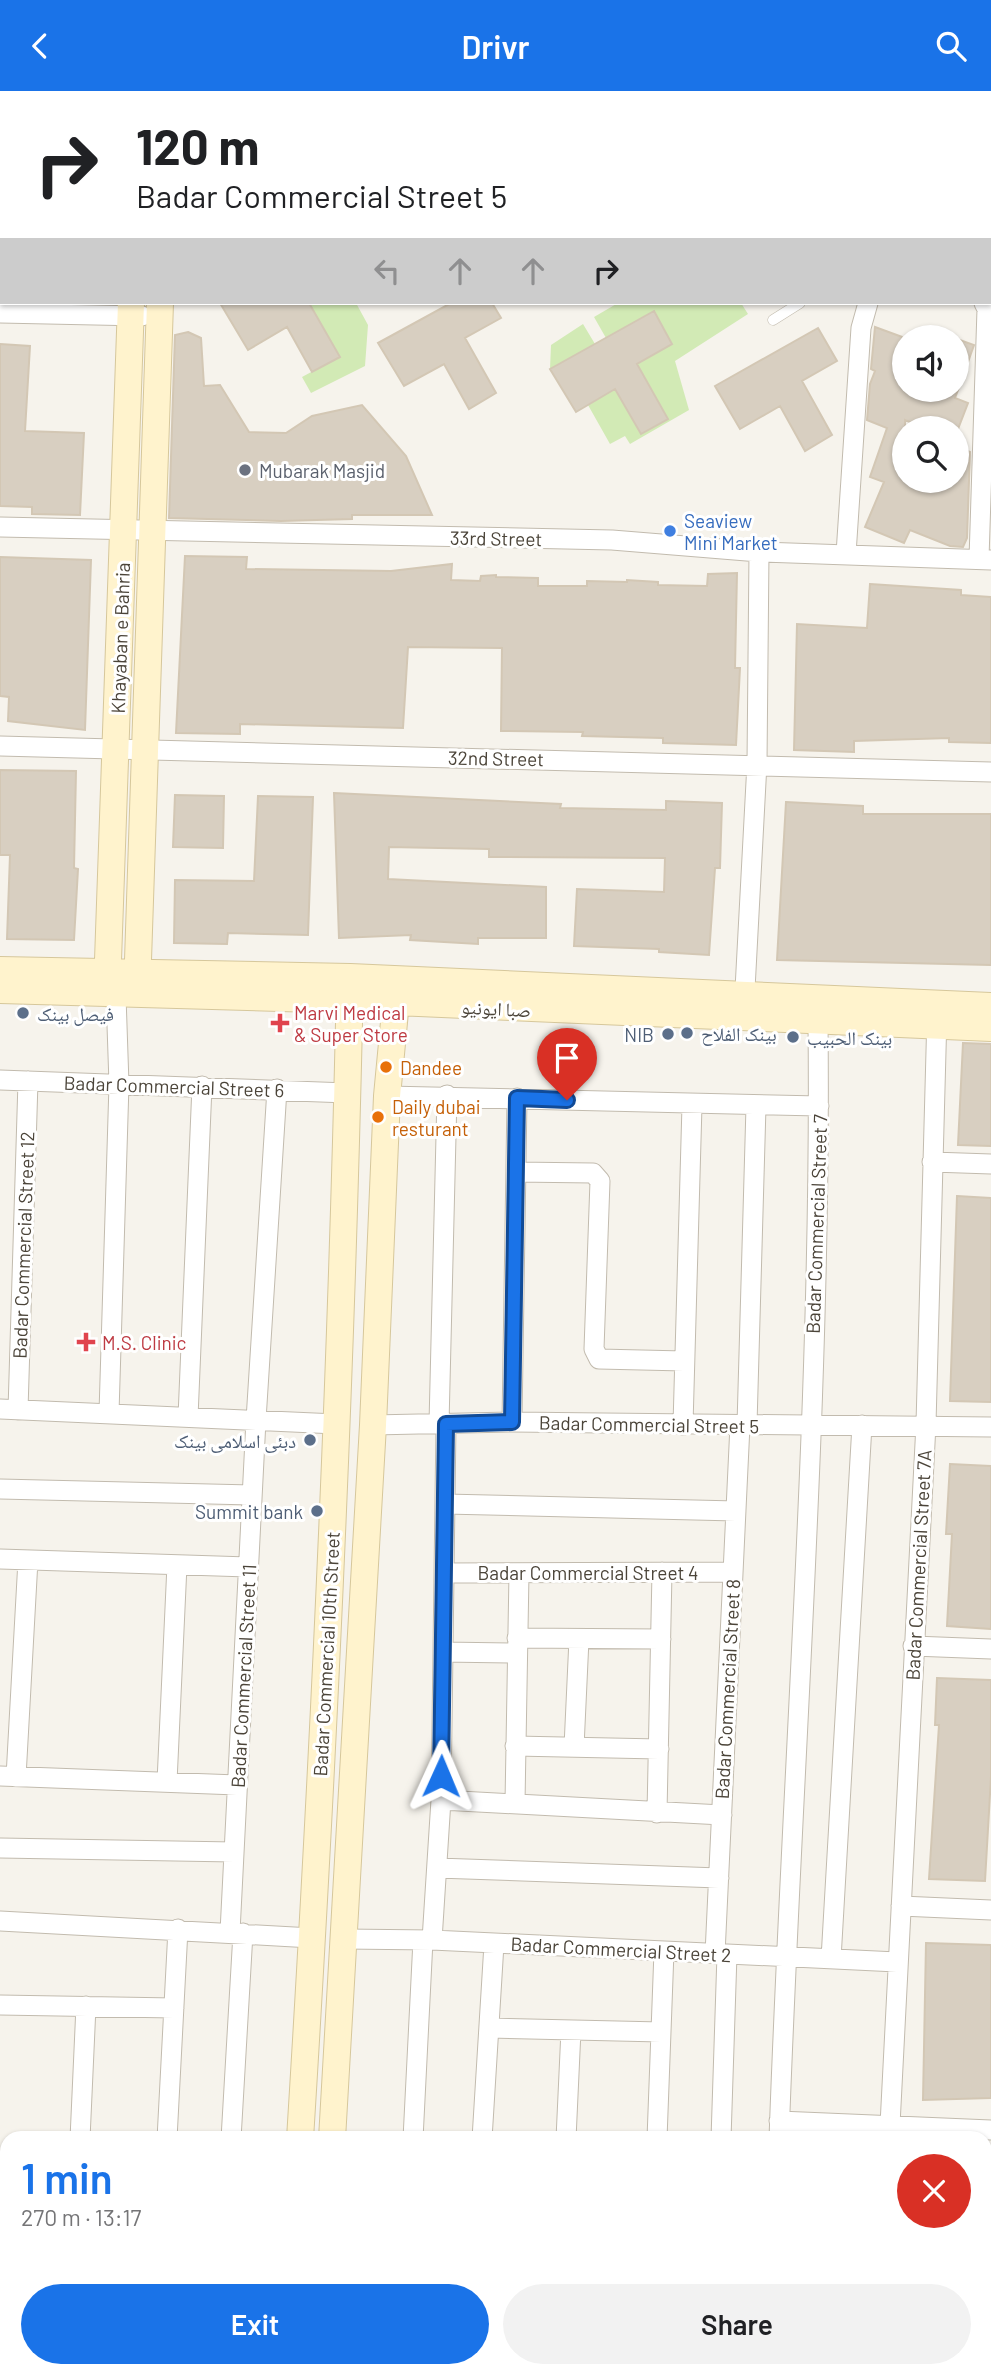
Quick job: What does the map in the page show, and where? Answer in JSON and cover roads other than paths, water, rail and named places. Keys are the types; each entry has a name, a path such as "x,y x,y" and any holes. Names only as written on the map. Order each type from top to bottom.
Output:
{"main road":[{"name":"Khayaban e Bahria","path":"121,987 117,750 130,309"},
{"path":"121,987 147,750 160,310"},
{"name":"صبا ایونیو","path":"0,970 121,987"},
{"name":"صبا ایونیو","path":"0,990 121,987 350,989 937,1015 991,1028"},
{"name":"Badar Commercial 10th Street","path":"300,2131 336,1424 350,989"},
{"name":"Badar Commercial 10th Street","path":"332,2131 373,1425 387,1096 397,992"},
{"name":"صبا ایونیو","path":"744,1007 818,1022 937,1015 991,1006"}],"street":[{"path":"845,554 861,328 867,305"},
{"path":"985,305 985,559"},
{"path":"0,313 160,310"},
{"name":"33rd Street","path":"0,527 612,540 759,552 985,559"},
{"path":"744,1007 757,763 759,552"},
{"name":"32nd Street","path":"0,746 757,763 991,772"},
{"path":"109,1413 121,987"},
{"name":"Badar Commercial Street 7A","path":"890,2125 926,1424 937,1015"},
{"name":"Badar Commercial Street 7","path":"779,2130 810,1425 819,1106 818,1022"},
{"name":"Badar Commercial Street 6","path":"0,1080 347,1093"},
{"name":"Badar Commercial Street 12","path":"9,1409 28,1081"},
{"path":"188,1417 202,1086"},
{"name":"Badar Commercial Street 11","path":"231,2131 237,1785 256,1420 278,1089"},
{"path":"414,2131 427,1940 437,1868 441,1800 447,1095"},
{"path":"387,1096 447,1095 692,1105 819,1106"},
{"path":"512,1422 517,1098"},
{"path":"682,1425 692,1105"},
{"name":"Badar Commercial Street 8","path":"721,2131 719,1878 736,1511 743,1425 756,1106"},
{"path":"932,1162 991,1164"},
{"path":"516,1172 593,1173 600,1181 594,1349 598,1359 684,1361"},
{"path":"9,1409 336,1424"},
{"name":"Badar Commercial Street 5","path":"373,1425 512,1422 682,1425 926,1424 991,1427"},
{"path":"831,1959 862,1425"},
{"path":"0,1489 252,1495"},
{"path":"445,1504 736,1511"},
{"path":"0,1559 248,1567"},
{"path":"29,1560 8,1777 237,1785"},
{"path":"167,1783 177,1565"},
{"path":"657,1813 662,1572"},
{"name":"Badar Commercial Street 4","path":"444,1573 733,1572"},
{"path":"515,1803 519,1573"},
{"path":"443,1652 579,1639 661,1639"},
{"path":"574,1747 579,1639"},
{"path":"913,1646 991,1649"},
{"path":"515,1746 659,1749"},
{"path":"441,1800 722,1815"},
{"path":"0,1848 234,1852"},
{"path":"437,1868 719,1878"},
{"path":"901,1906 991,1910"},
{"path":"0,1921 312,1938"},
{"path":"167,2131 178,1929"},
{"name":"Badar Commercial Street 2","path":"344,1939 427,1940 897,1962"},
{"path":"483,2131 494,1944"},
{"path":"656,2131 664,1951"},
{"path":"0,2005 174,2007"},
{"path":"80,2131 86,2006"},
{"path":"489,2028 660,2032"},
{"path":"566,2131 571,2030"},
{"path":"779,2130 890,2125 991,2130"}],"lane":[{"path":"773,320 797,305"}],"place":[{"name":"Mubarak Masjid","path":"245,470"},
{"name":"Seaview Mini Market","path":"670,531"},
{"name":"فیصل بینک","path":"23,1013"},
{"name":"Marvi Medical & Super Store","path":"280,1023"},
{"name":"بینک الفلاح","path":"687,1033"},
{"name":"NIB","path":"668,1034"},
{"name":"بينک الحبيب","path":"793,1037"},
{"name":"Dandee","path":"386,1067"},
{"name":"Daily dubai resturant","path":"378,1117"},
{"name":"M.S. Clinic","path":"86,1342"},
{"name":"دبئی اسلامی بینک","path":"310,1440"},
{"name":"Summit bank","path":"317,1511"}]}
